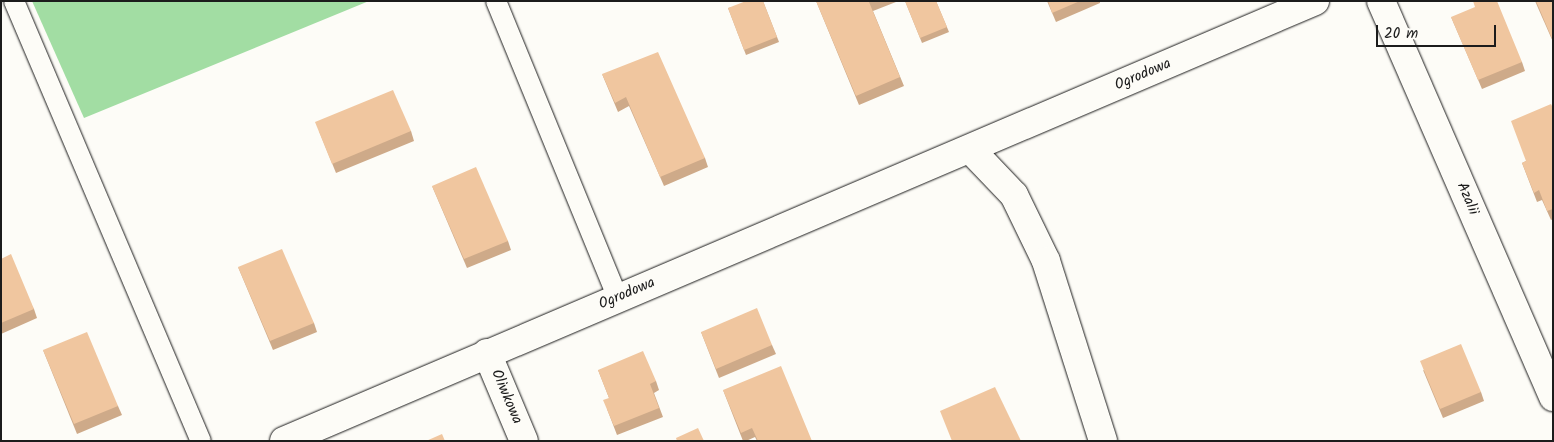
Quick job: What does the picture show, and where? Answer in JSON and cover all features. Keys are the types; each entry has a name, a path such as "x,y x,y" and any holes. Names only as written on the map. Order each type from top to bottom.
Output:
{"street":[{"name":"Ogrodowa","path":"284,441 487,353 971,150 1315,1"},
{"name":"Azalii","path":"1381,1 1553,397"},
{"path":"971,150 1014,195 1046,261 1102,441"},
{"name":"Oliwkowa","path":"487,353 524,441"}],"lane":[{"path":"14,1 200,441"},
{"path":"496,1 618,298"}],"green space":[{"path":"32,1 369,1 84,118"}],"building":[{"path":"746,1 763,1 777,37 744,50 728,8"},
{"path":"816,1 872,1 869,2 900,77 856,96"},
{"path":"905,1 936,1 947,27 920,38"},
{"path":"1048,1 1080,1 1052,13"},
{"path":"1473,1 1497,1 1522,62 1478,80 1451,17 1475,7"},
{"path":"1536,1 1553,1 1553,41"},
{"path":"658,52 705,158 660,177 626,97 615,103 602,74"},
{"path":"393,90 411,131 332,164 315,122"},
{"path":"1551,104 1553,108 1553,209 1547,211 1539,190 1534,193 1522,163 1526,161 1511,121"},
{"path":"476,167 508,241 464,259 432,186"},
{"path":"282,249 314,323 270,341 238,267"},
{"path":"11,254 34,309 1,323 1,259"},
{"path":"757,308 772,345 716,369 701,332"},
{"path":"87,332 118,406 74,424 43,350"},
{"path":"1461,344 1481,392 1440,409 1420,361"},
{"path":"643,351 656,381 650,384 659,408 614,426 603,400 609,398 598,370"},
{"path":"781,366 812,441 758,441 752,428 741,433 723,390"},
{"path":"995,387 1021,441 952,441 940,411"},
{"path":"698,428 704,441 677,441 676,438"},
{"path":"442,434 445,441 426,441"}]}
